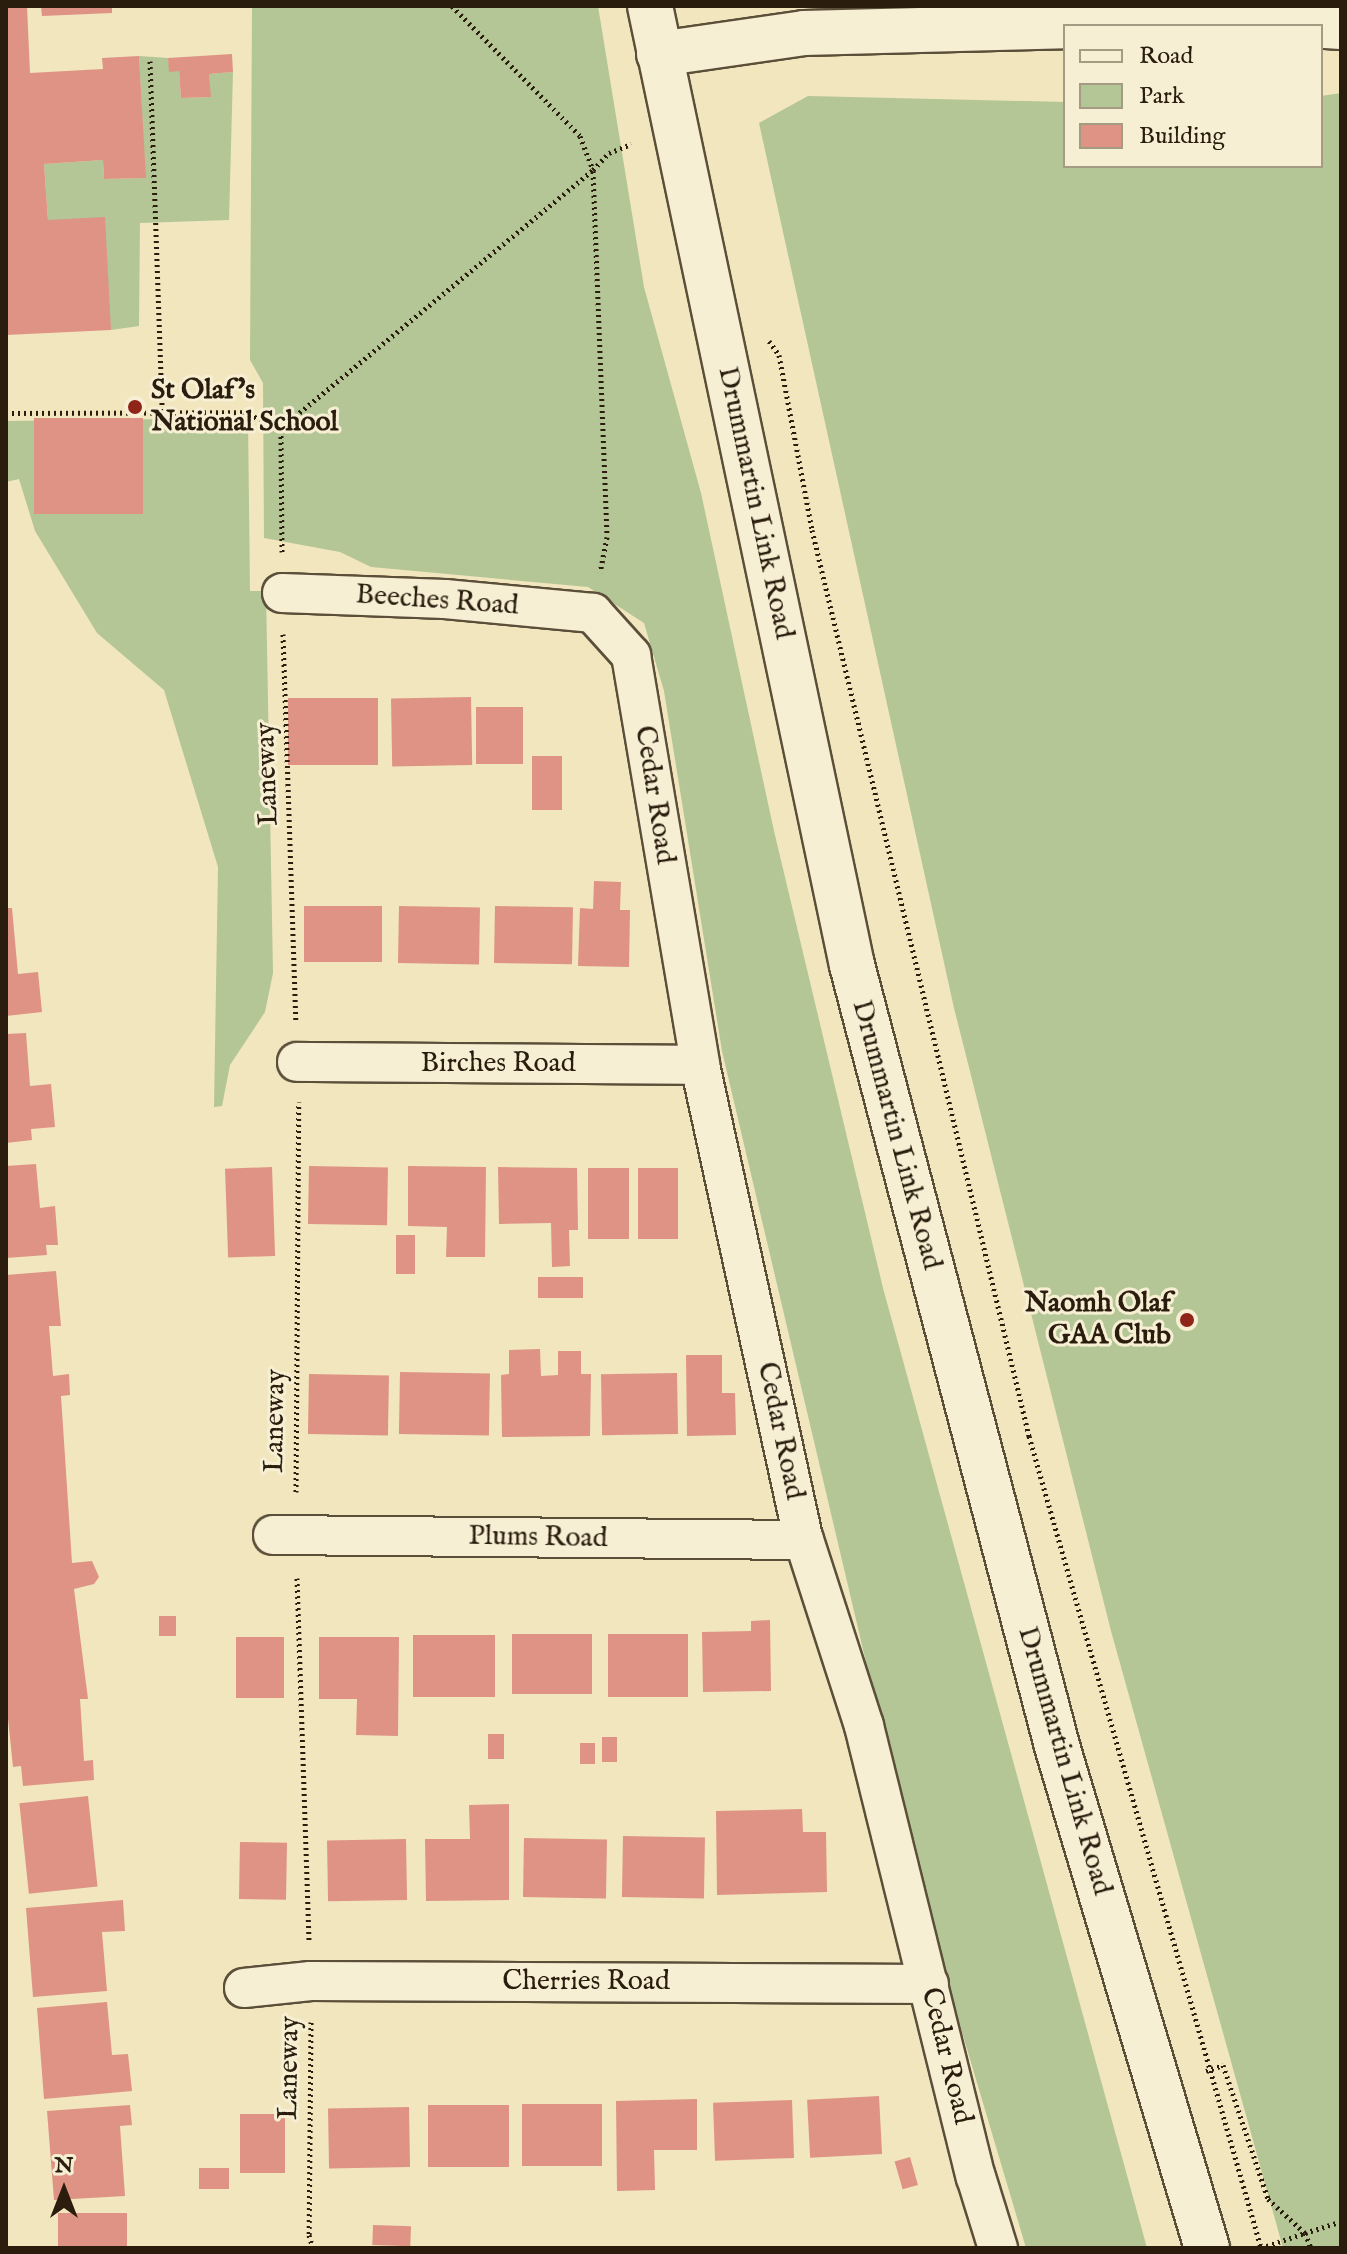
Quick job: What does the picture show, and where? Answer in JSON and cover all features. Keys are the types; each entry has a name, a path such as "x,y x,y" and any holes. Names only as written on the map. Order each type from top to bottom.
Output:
{"main road":[{"name":"Drummartin Link Road","path":"650,6 674,136 852,965 1057,1746 1207,2248"},
{"path":"659,54 827,18 1063,26"},
{"path":"1213,24 1294,24"}],"street":[{"name":"Beeches Road","path":"282,593 445,599 593,613"},
{"name":"Cedar Road","path":"593,613 631,655 700,1065 804,1540 864,1726 998,2248"},
{"name":"Birches Road","path":"297,1062 700,1065"},
{"name":"Plums Road","path":"284,1535 804,1540"},
{"name":"Cherries Road","path":"244,1988 311,1981 929,1984"}],"path":[{"path":"452,6 580,136 593,170 607,537 593,613"},
{"path":"150,61 162,412"},
{"path":"6,413 243,412 281,428 593,170 609,153 629,144 674,136"},
{"path":"779,355 812,530 1025,1420 1206,2071 1261,2248 1341,2221"},
{"name":"Laneway","path":"281,428 282,593 297,1062 284,1535 311,1981 309,2235 313,2248"},
{"path":"1158,2085 1223,2065 1268,2199 1305,2233 1311,2248"}],"green space":[{"path":"252,6 598,6 644,287 701,493 774,831 883,1288 1147,2248 1026,2248 919,1887 722,1051 664,691 644,623 588,587 371,567 340,552 264,538 263,383 250,360"},
{"path":"139,56 168,58 170,71 179,71 181,98 210,97 209,74 233,72 229,220 140,223 139,326 111,330 48,220 44,164 103,160 104,179 145,178"},
{"name":"Naomh Olaf GAA Club","path":"1341,93 1341,2248 1283,2248 1111,1631 954,1008 759,123 808,96 1063,102 1063,168 1323,168 1323,96"},
{"path":"248,418 250,591 266,591 273,973 265,1012 230,1065 222,1106 214,1107 218,867 164,690 97,633 35,531 19,479 6,482 6,421"}],"building":[{"path":"6,6 27,6 30,73 103,69 102,58 139,56 146,178 104,179 103,160 44,164 48,220 105,217 111,330 6,335"},
{"path":"41,6 112,6 112,13 42,16"},
{"path":"232,54 233,72 209,74 211,97 181,98 179,71 169,72 168,58"},
{"path":"34,418 143,418 143,514 34,514"},
{"path":"471,697 472,765 392,766 391,698"},
{"path":"288,698 378,698 378,765 288,765"},
{"path":"476,707 523,707 523,764 476,764"},
{"path":"532,756 562,756 562,810 532,810"},
{"path":"594,881 621,882 620,910 630,910 629,967 578,966 580,908 593,909"},
{"path":"304,906 382,906 382,962 304,962"},
{"path":"399,906 480,907 479,964 398,963"},
{"path":"495,906 573,907 572,964 494,963"},
{"path":"6,908 12,908 18,974 38,972 42,1012 6,1016"},
{"path":"26,1033 30,1086 51,1084 55,1127 31,1129 32,1140 6,1143 6,1034"},
{"path":"36,1164 40,1208 55,1206 58,1245 46,1245 47,1255 6,1258 6,1166"},
{"path":"309,1166 388,1167 387,1225 308,1224"},
{"path":"408,1166 486,1167 485,1257 446,1257 447,1227 408,1226"},
{"path":"272,1167 275,1256 228,1258 225,1169"},
{"path":"498,1167 577,1168 578,1230 569,1230 570,1266 552,1267 551,1223 499,1224"},
{"path":"588,1168 629,1168 629,1239 588,1239"},
{"path":"638,1168 678,1168 678,1239 638,1239"},
{"path":"396,1235 415,1235 415,1274 396,1274"},
{"path":"56,1271 61,1326 49,1326 53,1376 69,1374 70,1395 61,1396 72,1563 92,1561 99,1577 94,1584 74,1589 88,1699 80,1699 84,1761 93,1760 94,1780 23,1786 21,1766 13,1767 6,1699 6,1275"},
{"path":"538,1277 583,1277 583,1298 538,1298"},
{"path":"540,1349 541,1376 558,1375 558,1351 581,1351 581,1374 591,1374 590,1436 502,1437 501,1375 509,1374 509,1350"},
{"path":"686,1355 722,1355 722,1393 735,1393 736,1435 687,1436"},
{"path":"400,1372 490,1374 489,1436 399,1434"},
{"path":"677,1373 678,1434 602,1435 601,1374"},
{"path":"309,1374 389,1375 388,1435 308,1434"},
{"path":"159,1616 176,1616 176,1636 159,1636"},
{"path":"770,1620 771,1691 703,1692 702,1632 751,1631 751,1621"},
{"path":"512,1634 592,1634 592,1694 512,1694"},
{"path":"608,1634 688,1634 688,1697 608,1697"},
{"path":"413,1635 495,1635 495,1697 413,1697"},
{"path":"236,1637 284,1637 284,1698 236,1698"},
{"path":"319,1637 399,1637 398,1736 356,1735 357,1699 319,1699"},
{"path":"488,1734 504,1734 504,1759 488,1759"},
{"path":"602,1737 617,1737 617,1762 602,1762"},
{"path":"580,1743 595,1743 595,1764 580,1764"},
{"path":"88,1796 98,1887 29,1894 19,1803"},
{"path":"509,1804 509,1900 426,1901 425,1839 470,1839 469,1805"},
{"path":"802,1809 803,1832 826,1832 827,1892 717,1895 716,1811"},
{"path":"623,1836 705,1837 704,1898 622,1897"},
{"path":"524,1838 607,1839 606,1898 523,1897"},
{"path":"406,1839 407,1900 328,1901 327,1840"},
{"path":"240,1842 287,1843 286,1900 239,1899"},
{"path":"123,1900 125,1931 102,1932 107,1991 33,1997 26,1908"},
{"path":"107,2002 112,2055 128,2054 132,2091 44,2099 37,2008"},
{"path":"879,2096 882,2154 810,2158 807,2100"},
{"path":"697,2099 697,2150 654,2150 655,2190 617,2191 616,2101"},
{"path":"792,2100 794,2158 715,2161 713,2103"},
{"path":"522,2104 602,2104 602,2166 522,2166"},
{"path":"130,2105 132,2125 120,2126 125,2196 54,2200 47,2111"},
{"path":"428,2105 509,2105 509,2167 428,2167"},
{"path":"409,2107 410,2167 329,2168 328,2108"},
{"path":"240,2114 285,2114 285,2173 240,2173"},
{"path":"910,2157 918,2185 903,2189 895,2161"},
{"path":"199,2168 229,2168 229,2189 199,2189"},
{"path":"58,2213 127,2213 127,2248 58,2248"},
{"path":"373,2225 411,2226 410,2246 372,2245"}],"place":[{"name":"St Olaf's National School","path":"135,407"},
{"name":"Naomh Olaf GAA Club","path":"1187,1320"}]}
